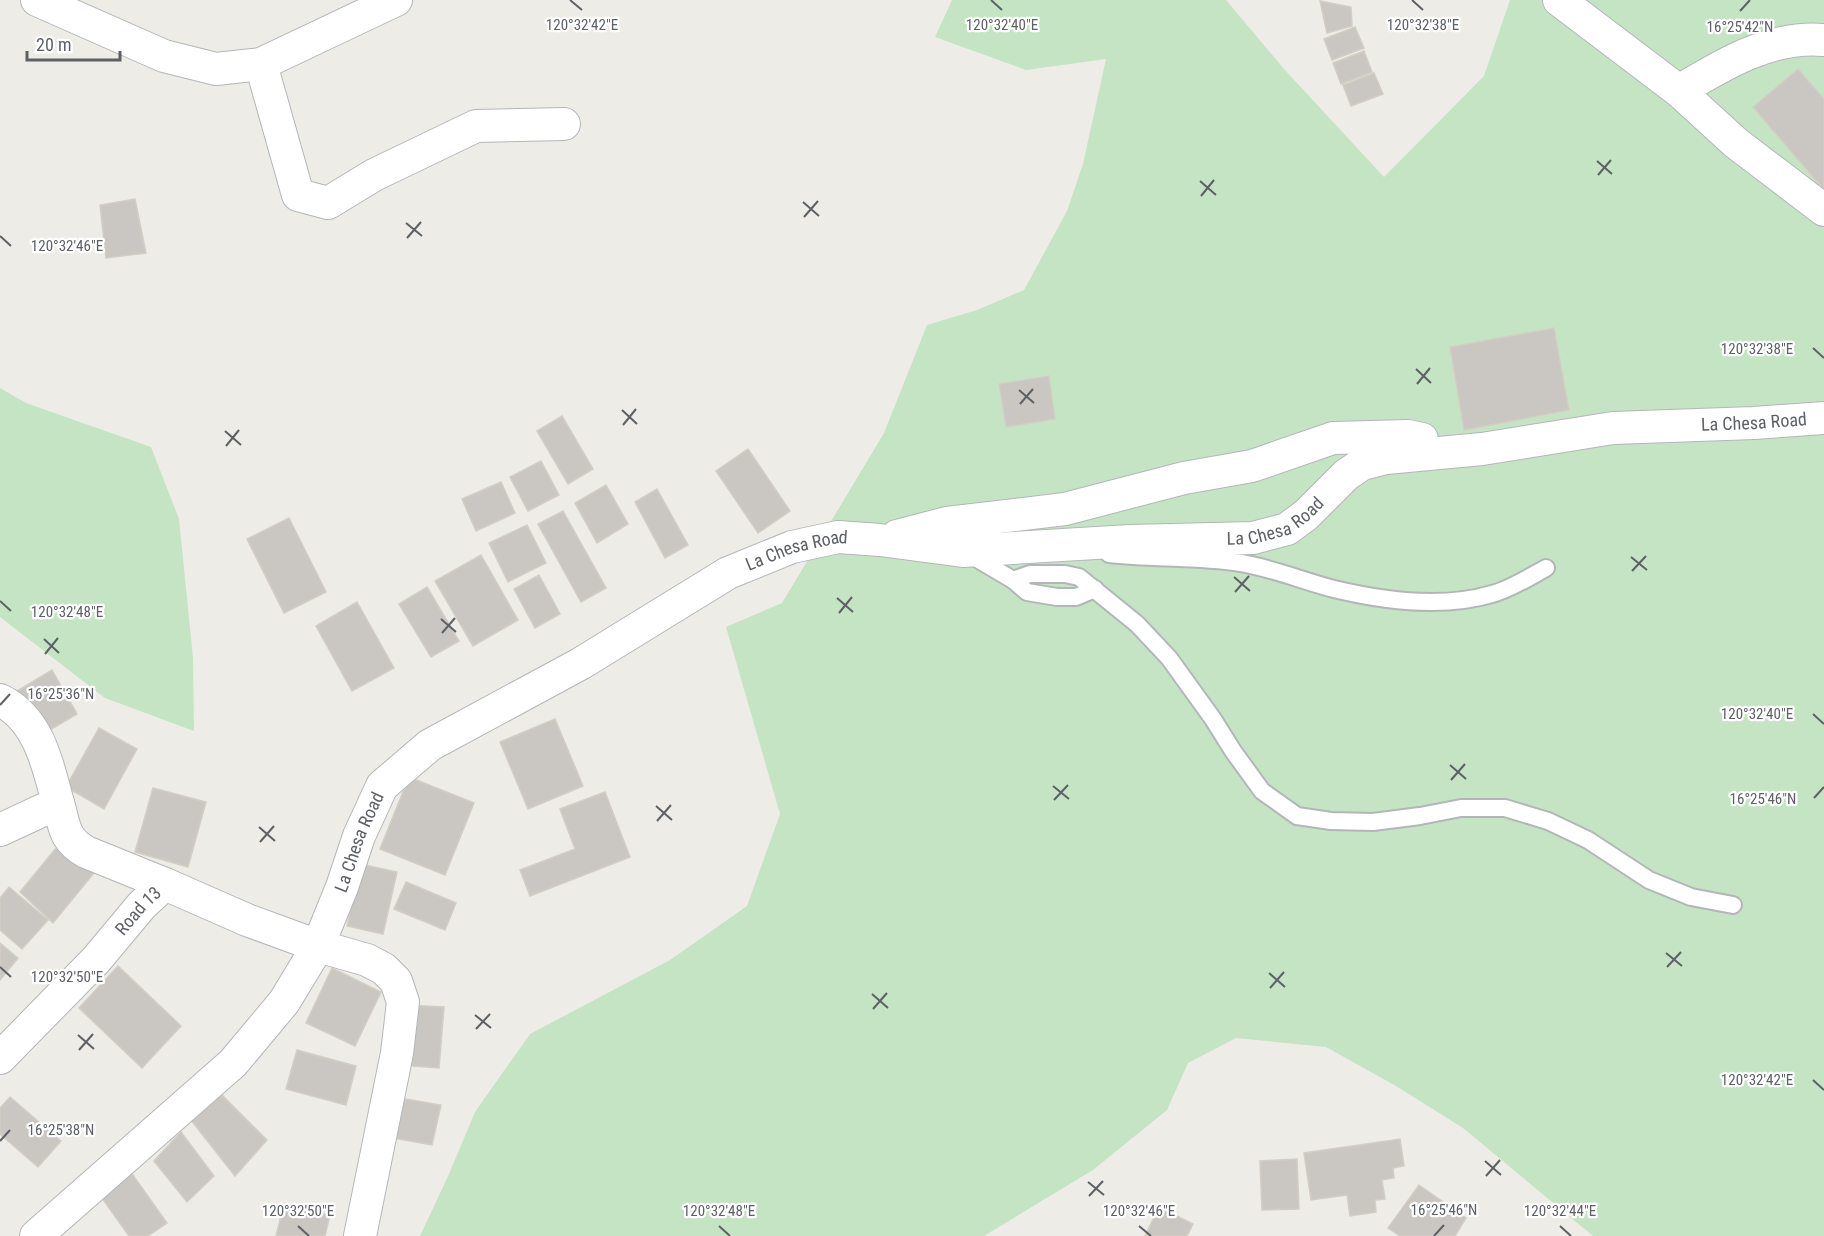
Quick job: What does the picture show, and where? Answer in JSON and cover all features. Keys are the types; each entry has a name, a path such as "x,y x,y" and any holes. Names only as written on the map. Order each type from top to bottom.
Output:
{"street":[{"path":"37,0 164,56 216,69 261,64 396,0"},
{"path":"1559,0 1679,91 1736,143 1824,210"},
{"path":"1679,91 1712,71 1754,51 1803,39 1824,40"},
{"path":"261,64 298,195 328,203 374,175 476,126 564,124"},
{"name":"La Chesa Road","path":"42,1235 233,1063 284,1002 318,946 342,887 359,836 382,786 430,745 580,664 728,573 792,547 838,537 963,551 1023,546 1252,538 1287,529 1306,515 1346,475 1362,464 1386,458 1482,449 1613,428 1824,418"},
{"path":"880,540 947,523 1065,509 1184,478 1252,466 1333,438 1408,436 1482,449"},
{"path":"0,700 10,705 30,726 44,750 68,838 74,845 165,884"},
{"path":"0,830 58,803"},
{"name":"Road 13","path":"0,1058 96,960 142,905 165,884 247,920 318,946 367,960 384,969 396,981 403,1002 397,1053 360,1236"}],"lane":[{"path":"1023,546 1135,557 1208,559 1244,563 1335,589 1401,601 1450,602 1493,594 1546,568"},
{"path":"963,551 1013,580 1027,592 1058,597 1076,597 1095,589"},
{"path":"1013,580 1030,574 1065,574 1079,577 1095,589 1137,624 1169,658 1262,791 1297,816 1331,821 1372,822 1461,808 1505,808 1548,821 1588,840 1649,880 1691,897 1733,905"}],"green space":[{"path":"952,0 1226,0 1284,69 1384,177 1484,76 1510,0 1824,0 1824,1236 1593,1236 1463,1128 1396,1086 1326,1047 1236,1038 1188,1063 1167,1110 1093,1170 984,1236 420,1236 475,1112 530,1034 670,960 747,906 780,814 726,627 782,603 884,433 927,325 977,310 1024,290 1067,211 1083,164 1106,59 1026,70 935,37"},
{"path":"0,388 26,403 151,447 179,519 193,658 194,731 105,698 0,617"}],"building":[{"path":"1320,1 1351,7 1352,26 1327,33"},
{"path":"1355,27 1364,48 1332,60 1324,39"},
{"path":"1364,51 1372,72 1341,84 1333,63"},
{"path":"1798,69 1824,99 1824,190 1753,107"},
{"path":"1374,73 1383,94 1351,106 1343,85"},
{"path":"135,199 146,253 106,258 100,205"},
{"path":"1554,328 1569,410 1464,430 1450,347"},
{"path":"1049,376 1055,419 1006,427 999,384"},
{"path":"562,416 593,469 568,484 537,431"},
{"path":"748,449 790,511 758,533 716,471"},
{"path":"541,461 559,495 528,511 510,477"},
{"path":"501,482 515,513 476,531 462,499"},
{"path":"606,485 628,524 597,543 575,503"},
{"path":"657,489 688,545 665,558 635,502"},
{"path":"563,511 606,588 581,602 538,524"},
{"path":"289,518 326,592 284,613 247,539"},
{"path":"527,525 546,563 508,582 489,543"},
{"path":"481,555 518,620 473,646 435,581"},
{"path":"539,575 560,614 535,628 514,589"},
{"path":"427,587 459,641 431,657 399,604"},
{"path":"357,602 394,668 352,691 316,626"},
{"path":"52,670 77,714 38,737 12,694"},
{"path":"555,719 583,786 528,809 500,742"},
{"path":"99,728 137,749 104,809 66,787"},
{"path":"409,777 474,803 445,875 380,849"},
{"path":"153,788 206,802 188,867 135,852"},
{"path":"605,792 630,857 530,896 520,870 575,849 560,809"},
{"path":"56,848 102,863 53,923 20,892"},
{"path":"360,864 397,872 383,934 347,926"},
{"path":"406,882 456,903 445,930 394,909"},
{"path":"9,887 48,920 22,949 0,930 0,898"},
{"path":"0,943 18,958 0,980"},
{"path":"118,966 181,1026 142,1068 79,1008"},
{"path":"332,968 381,992 355,1046 306,1023"},
{"path":"404,1005 444,1007 439,1068 400,1065"},
{"path":"297,1050 356,1066 346,1105 286,1089"},
{"path":"222,1095 267,1140 235,1176 191,1120"},
{"path":"10,1097 61,1141 38,1167 0,1134 0,1108"},
{"path":"394,1097 441,1105 432,1145 387,1137"},
{"path":"181,1132 214,1176 187,1202 154,1161"},
{"path":"1400,1139 1404,1166 1393,1168 1394,1178 1382,1180 1385,1199 1375,1200 1376,1212 1350,1216 1347,1195 1311,1200 1304,1153"},
{"path":"1297,1159 1299,1209 1262,1210 1260,1161"},
{"path":"130,1171 167,1223 148,1236 129,1236 99,1194"},
{"path":"1419,1185 1466,1218 1455,1236 1400,1236 1388,1228"},
{"path":"284,1204 330,1215 325,1236 276,1236"},
{"path":"1159,1207 1193,1224 1187,1236 1145,1236"}]}
